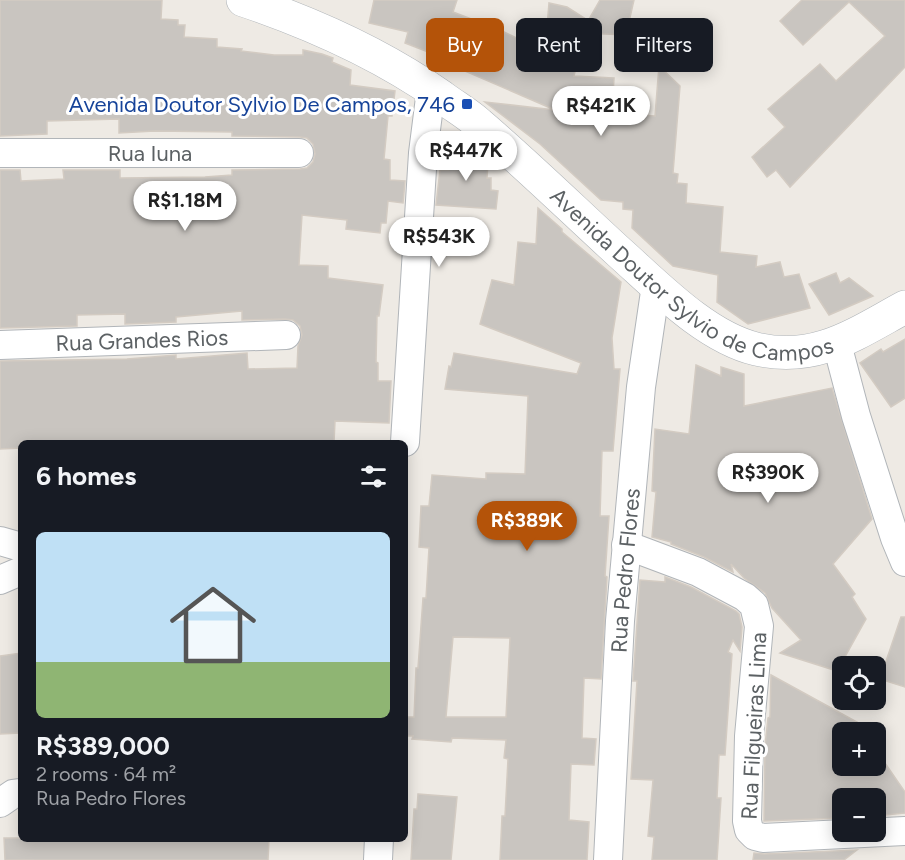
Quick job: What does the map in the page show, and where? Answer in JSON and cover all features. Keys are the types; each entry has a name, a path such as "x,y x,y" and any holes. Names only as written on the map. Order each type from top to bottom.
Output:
{"main road":[{"name":"Avenida Doutor Sylvio de Campos","path":"243,0 336,35 396,66 478,122 656,285 726,339 756,349 783,352 814,351 837,344 905,307"}],"street":[{"path":"405,440 423,153 431,90"},
{"name":"Rua Iuna","path":"0,153 299,153"},
{"name":"Rua Pedro Flores","path":"608,860 620,621 643,368 656,285"},
{"name":"Rua Grandes Rios","path":"0,345 286,335"},
{"path":"837,344 856,416 894,538 905,562"},
{"path":"0,541 18,546"},
{"name":"Rua Filgueiras Lima","path":"627,545 698,572 745,597 754,605 759,626 749,736 746,807 749,830 755,836 763,838 905,831"},
{"path":"0,580 18,572"},
{"path":"378,860 379,842"}],"building":[{"path":"0,0 162,0 161,19 178,20 178,25 185,25 184,37 217,39 217,47 242,49 241,51 274,55 303,55 303,50 322,54 333,58 332,62 351,70 350,85 395,91 392,116 388,116 384,159 390,160 390,180 405,181 403,203 388,201 386,223 381,223 380,233 346,229 347,220 302,215 299,265 328,266 328,278 383,285 379,316 377,316 376,362 378,363 378,381 391,381 389,423 335,421 334,440 18,440 18,448 0,449 0,361 127,359 176,355 176,359 247,353 248,369 297,368 298,346 302,335 300,326 293,320 242,320 242,311 176,317 176,322 125,324 125,314 77,315 77,326 0,328 0,170 20,170 21,181 64,179 63,170 120,170 120,178 205,177 232,175 232,170 307,168 313,162 315,154 313,144 307,138 232,136 232,132 119,133 119,119 47,121 47,134 0,136"},
{"path":"374,0 457,0 453,12 469,18 426,18 426,51 405,43 408,32 369,23"},
{"path":"600,0 634,0 630,18 614,18 614,34 602,34 602,18 590,18"},
{"path":"802,0 905,0 905,67 790,187 776,170 767,177 752,157 785,127 768,109 820,64 836,81 885,36 849,2 803,45 780,21"},
{"path":"549,3 567,7 584,18 548,18"},
{"path":"504,32 516,38 516,72 575,72 574,76 614,78 612,113 655,116 659,72 665,72 680,86 673,173 678,174 677,183 687,184 686,203 723,207 720,252 757,256 756,267 780,262 784,277 799,274 810,308 748,324 717,302 718,275 673,266 632,228 633,210 623,209 623,202 601,200 540,144 485,102 555,110 467,72 504,72"},
{"path":"450,147 469,148 488,163 487,178 491,178 491,190 498,191 496,209 436,205 440,170 449,170"},
{"path":"538,208 562,229 562,232 621,282 612,338 614,369 620,369 613,451 602,451 600,516 609,516 601,679 584,678 582,738 596,739 594,765 571,764 569,820 589,822 587,860 500,860 508,759 504,758 506,740 452,738 451,742 412,739 413,736 408,736 408,717 414,717 416,668 418,668 423,598 426,598 429,548 419,547 421,506 429,506 432,475 486,479 486,473 525,474 528,396 445,389 454,353 577,374 581,363 480,324 492,280 514,285 518,242 536,244","holes":["453,637 510,638 506,717 446,717"]},
{"path":"836,273 840,283 849,278 873,296 829,315 809,284"},
{"path":"905,339 905,398 891,407 860,363 881,349 883,352"},
{"path":"696,365 721,376 721,367 744,374 744,406 832,388 872,519 833,564 855,594 852,597 866,619 845,656 832,656 832,669 780,653 801,640 772,608 765,593 744,578 731,564 733,572 671,544 671,542 652,537 656,492 652,491 655,429 689,434"},
{"path":"665,577 691,587 736,611 742,627 740,651 733,640 728,652 732,654 725,755 719,755 717,798 721,798 717,860 652,860 654,837 648,836 653,780 631,779 637,681 633,681 640,580 665,582"},
{"path":"901,617 905,617 905,687 886,681 886,661"},
{"path":"18,653 18,733 0,734 0,656"},
{"path":"771,675 857,722 832,722 832,776 886,776 886,764 905,792 905,813 886,815 886,788 832,788 832,818 764,821 765,746 768,718 770,717"},
{"path":"418,794 457,797 451,860 411,860 414,809 417,809"},
{"path":"4,838 18,838 18,842 269,842 268,860 5,860"},
{"path":"857,850 844,860 753,860 754,853"}],"place":[{"name":"Avenida Doutor Sylvio De Campos, 746","path":"467,104"}]}
